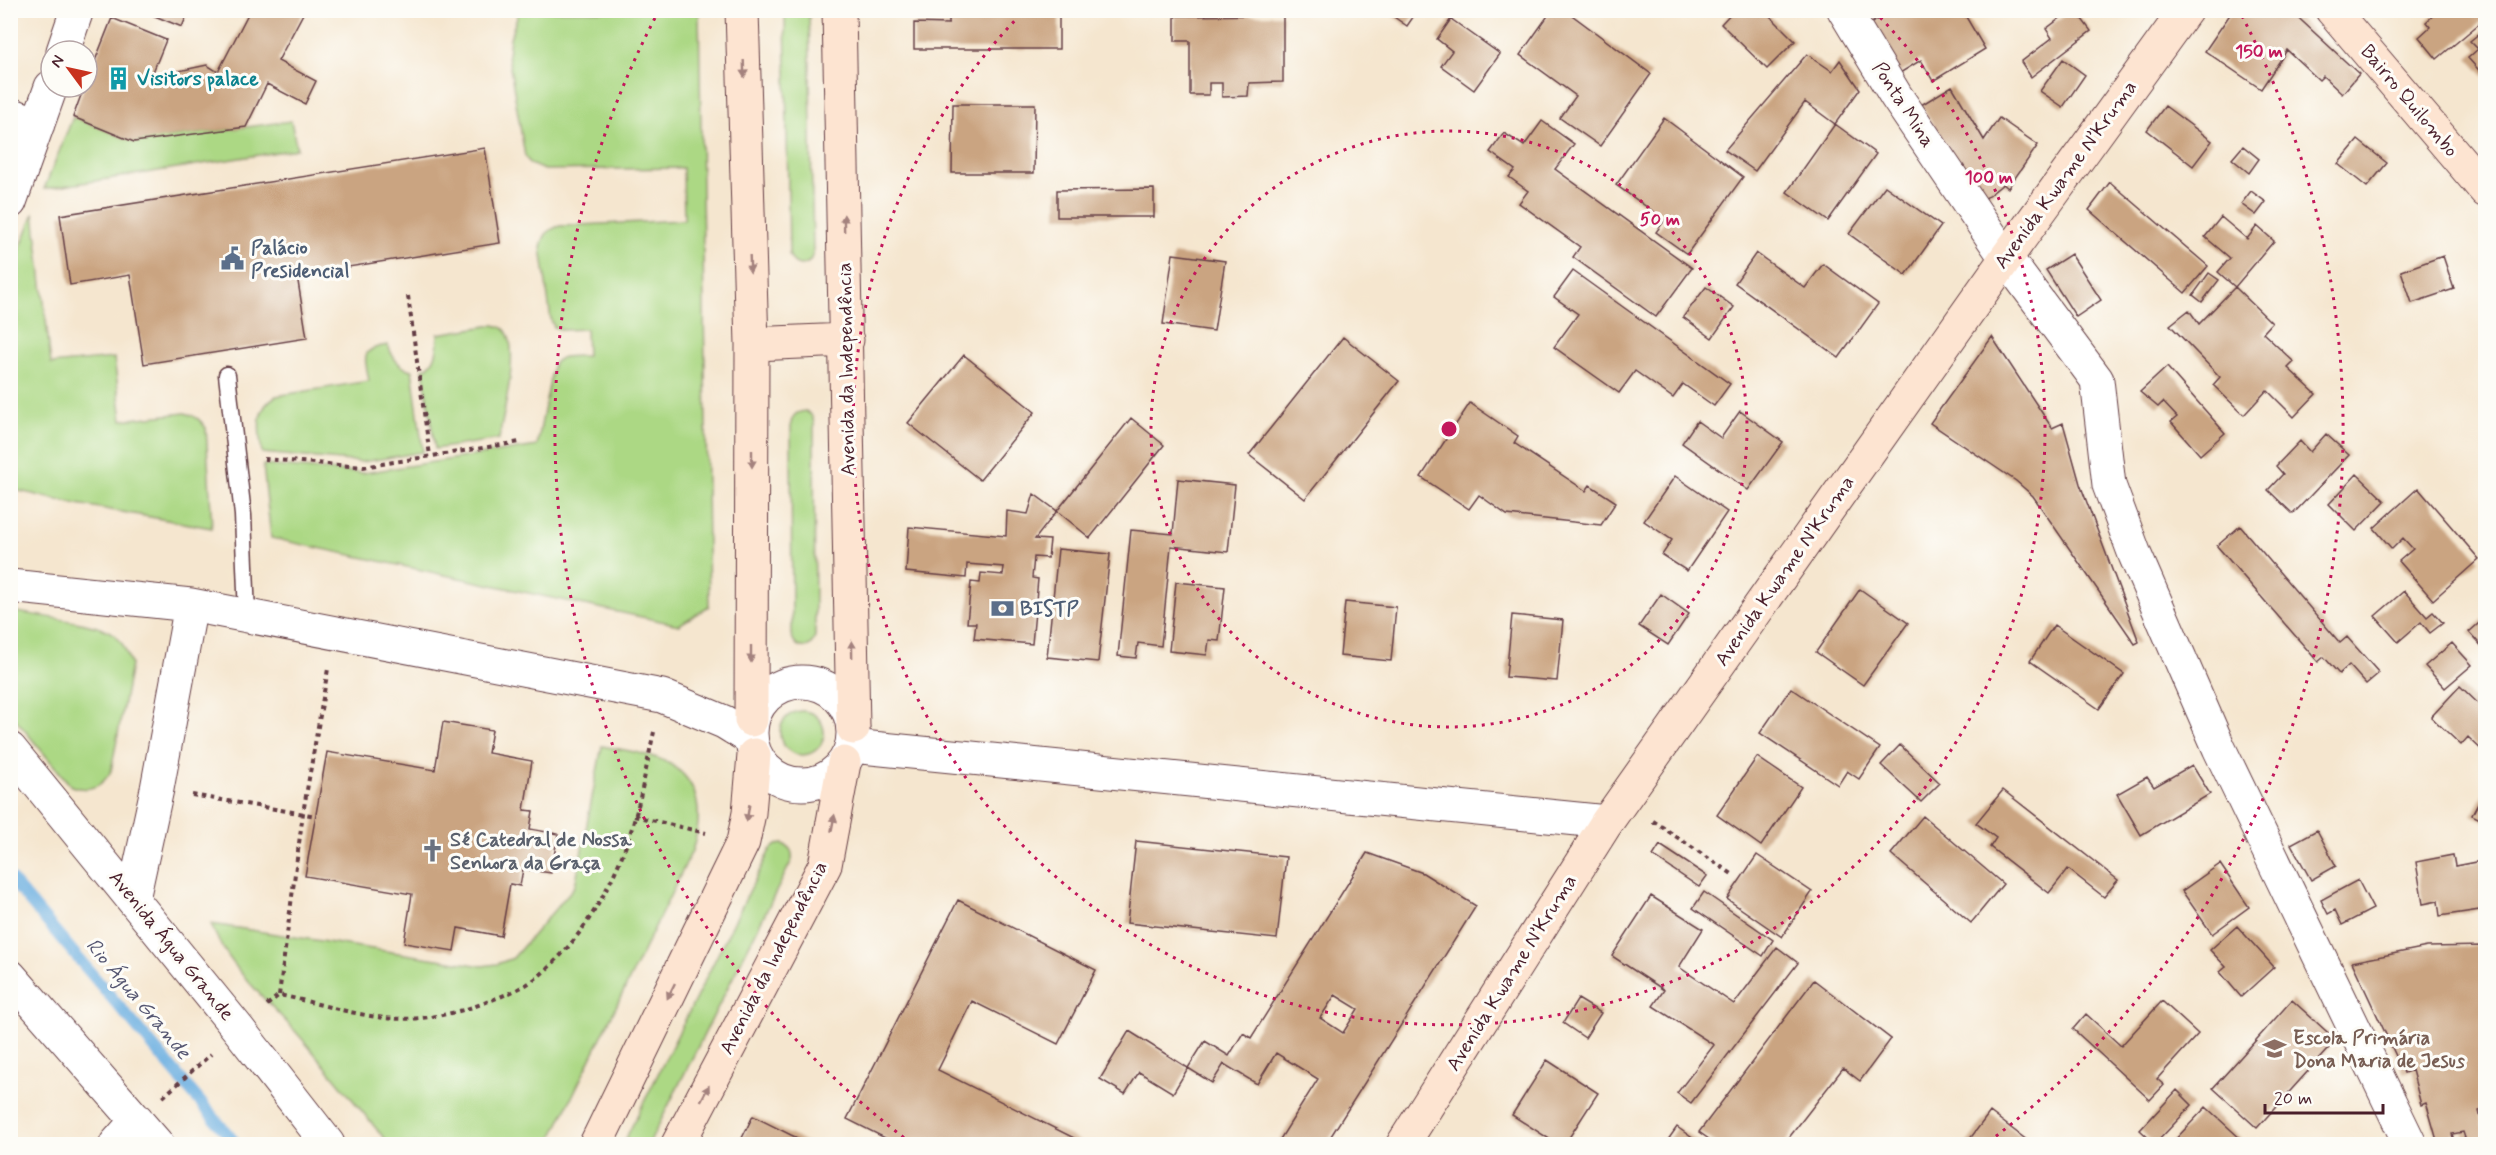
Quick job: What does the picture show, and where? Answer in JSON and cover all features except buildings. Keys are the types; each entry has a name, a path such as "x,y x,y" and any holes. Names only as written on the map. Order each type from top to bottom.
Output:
{"street":[{"path":"67,39 77,10"},
{"path":"596,1144 743,842 749,813 752,737 752,344 742,10"},
{"name":"Avenida da Independência","path":"678,1144 825,865 850,746 847,340 839,10"},
{"name":"Ponta Mina","path":"1844,10 1896,96 2006,258 2097,380 2109,485 2135,555 2219,748 2410,1144"},
{"name":"Avenida Kwame N’Kruma","path":"1403,1144 1615,811 2006,258 2186,10"},
{"name":"Bairro Quilombo","path":"2332,10 2486,191"},
{"path":"10,202 24,119 41,99"},
{"path":"752,344 847,340"},
{"path":"10,586 191,605 662,696 707,714 752,737"},
{"path":"133,899 157,789 191,605"},
{"path":"806,681 823,686 838,695 849,711 850,746 831,775 814,783 797,785 780,780 765,770 752,737 760,703 772,690 788,683 806,681"},
{"path":"850,746 1615,811"},
{"name":"Avenida Água Grande","path":"10,749 239,1030 328,1144"},
{"path":"10,976 147,1132 116,1144"}],"lane":[{"path":"227,375 243,516 247,616"}],"path":[{"path":"408,296 430,456"},
{"path":"237,457 363,467 520,442"},
{"path":"147,1132 239,1030 279,995 303,813 335,633"},
{"path":"279,995 386,1018 431,1018 469,1009 504,995 539,976 565,951 589,918 614,872 630,834 662,696"},
{"path":"157,789 316,816"},
{"path":"1615,811 1735,876"},
{"path":"634,816 743,842"}],"green space":[{"path":"519,11 699,11 709,606 679,625 271,538 263,465 363,473 537,446 553,365 564,357 587,356 586,329 562,330 554,327 551,320 541,247 545,236 552,229 560,226 684,220 683,168 544,170 530,164 525,156 508,55 510,38"},
{"path":"785,11 809,11 813,254 808,262 801,265 794,262 789,254"},
{"path":"73,117 134,142 291,121 297,149 44,189"},
{"path":"34,213 51,364 114,358 122,420 185,413 202,423 206,428 212,528 66,502 11,489 11,272"},
{"path":"494,325 506,331 510,340 511,353 509,383 499,439 435,449 423,369 428,367 434,359 438,334"},
{"path":"388,345 397,361 403,367 412,370 423,452 362,462 262,453 260,421 264,407 269,401 276,396 369,381 366,366 368,352"},
{"path":"806,411 812,416 814,423 815,636 807,647 800,647 792,637 791,423 796,414"},
{"path":"11,611 104,629 116,636 124,647 131,665 111,771 94,787 71,786 11,714"},
{"path":"802,711 817,718 824,733 817,748 802,755 787,748 780,733 787,718"},
{"path":"602,746 647,755 675,767 692,787 696,798 698,824 692,851 549,1144 389,1144 295,1031 237,968 211,924 482,966 497,964 513,958 575,886"},
{"path":"783,844 791,850 792,860 649,1144 623,1144 770,850 776,845"}],"waterway":[{"name":"Rio Água Grande","path":"10,878 236,1144"}],"place":[{"name":"Visitors palace","path":"119,79"},
{"name":"Palácio Presidencial","path":"233,259"},
{"name":"BISTP","path":"1002,609"},
{"name":"Sé Catedral de Nossa Senhora da Graça","path":"432,851"},
{"name":"Escola Primária Dona Maria de Jesus","path":"2275,1049"}]}
